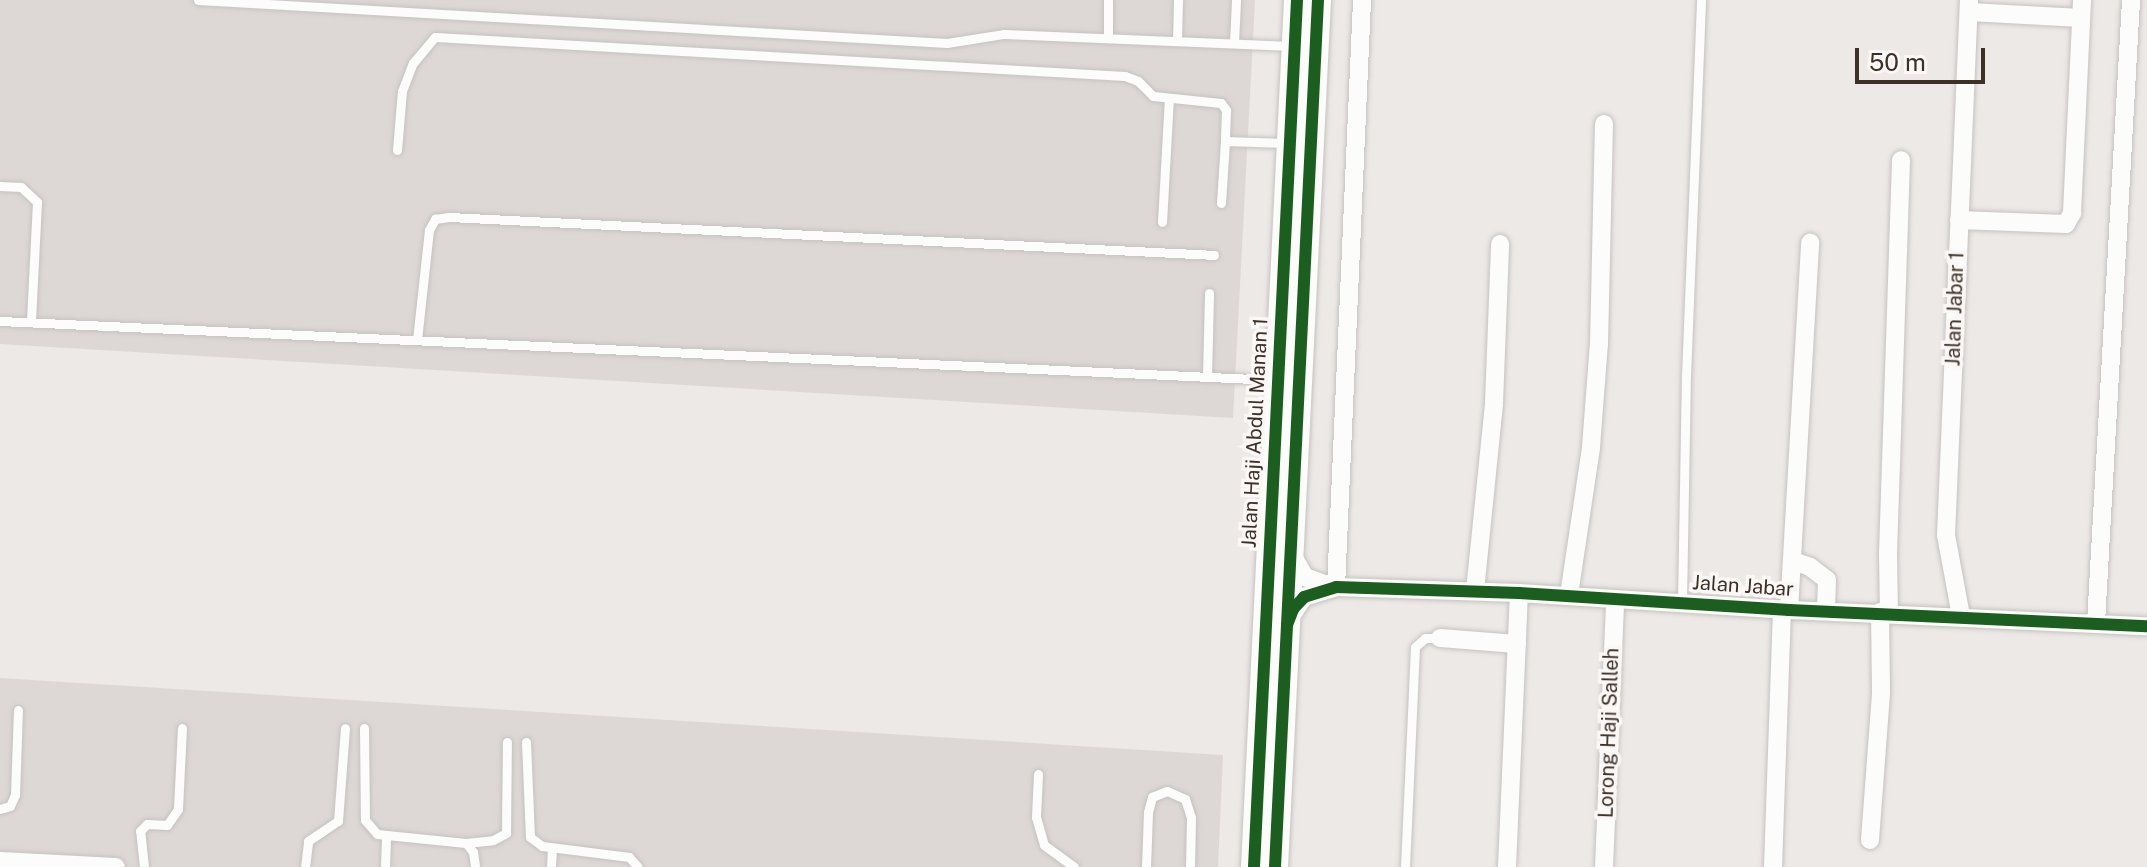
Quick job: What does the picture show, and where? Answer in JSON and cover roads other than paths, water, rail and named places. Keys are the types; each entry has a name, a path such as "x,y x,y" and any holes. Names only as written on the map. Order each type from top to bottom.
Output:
{"street":[{"name":"Jalan Haji Abdul Manan 1","path":"1254,867 1297,0"},
{"name":"Jalan Haji Abdul Manan 1","path":"1275,867 1318,0"},
{"path":"1336,587 1362,0"},
{"path":"2096,623 2131,0"},
{"path":"1959,220 2066,224 2072,213 2082,9 1969,6"},
{"name":"Jalan Jabar 1","path":"1961,616 1946,535 1969,6"},
{"path":"1569,595 1591,447 1599,344 1604,124"},
{"path":"1870,840 1888,553 1901,160"},
{"path":"1773,867 1810,243"},
{"path":"1475,591 1494,403 1500,244"},
{"path":"1290,550 1305,577 1336,587"},
{"path":"1793,561 1810,567 1827,580 1826,610"},
{"path":"1287,625 1293,609 1304,597 1336,587"},
{"name":"Jalan Jabar","path":"1336,587 1569,595 2147,626"},
{"path":"1507,867 1519,593"},
{"name":"Lorong Haji Salleh","path":"1604,867 1615,599"},
{"path":"1440,638 1517,644"},
{"path":"5,863 116,867"}],"lane":[{"path":"198,0 947,43 1004,34 1295,46"},
{"path":"1108,0 1108,38"},
{"path":"1177,41 1178,0"},
{"path":"1234,43 1236,0"},
{"path":"1682,602 1686,376 1701,0"},
{"path":"397,150 402,91 413,63 435,37 1125,76 1138,81 1150,95 1221,103 1226,110 1221,203"},
{"path":"1162,222 1169,98"},
{"path":"1225,141 1290,144"},
{"path":"0,186 21,187 37,202 31,322"},
{"path":"417,340 429,230 435,219 449,217 1214,255"},
{"path":"1207,377 1209,293"},
{"path":"0,321 1278,380"},
{"path":"1405,867 1415,647 1425,638 1440,638"},
{"path":"0,809 10,806 15,795 18,710"},
{"path":"144,867 140,831 147,824 167,825 178,809 182,728"},
{"path":"305,867 308,841 338,821 345,728"},
{"path":"364,728 365,820 377,834 466,843 493,840 506,833 507,742"},
{"path":"526,742 530,837 552,848 629,857 638,867"},
{"path":"1038,774 1036,817 1044,845 1074,867"},
{"path":"1146,867 1148,812 1152,797 1167,791 1185,799 1191,817 1190,867"},
{"path":"385,867 386,835"},
{"path":"466,843 473,852 475,867"},
{"path":"551,867 552,848"}]}
